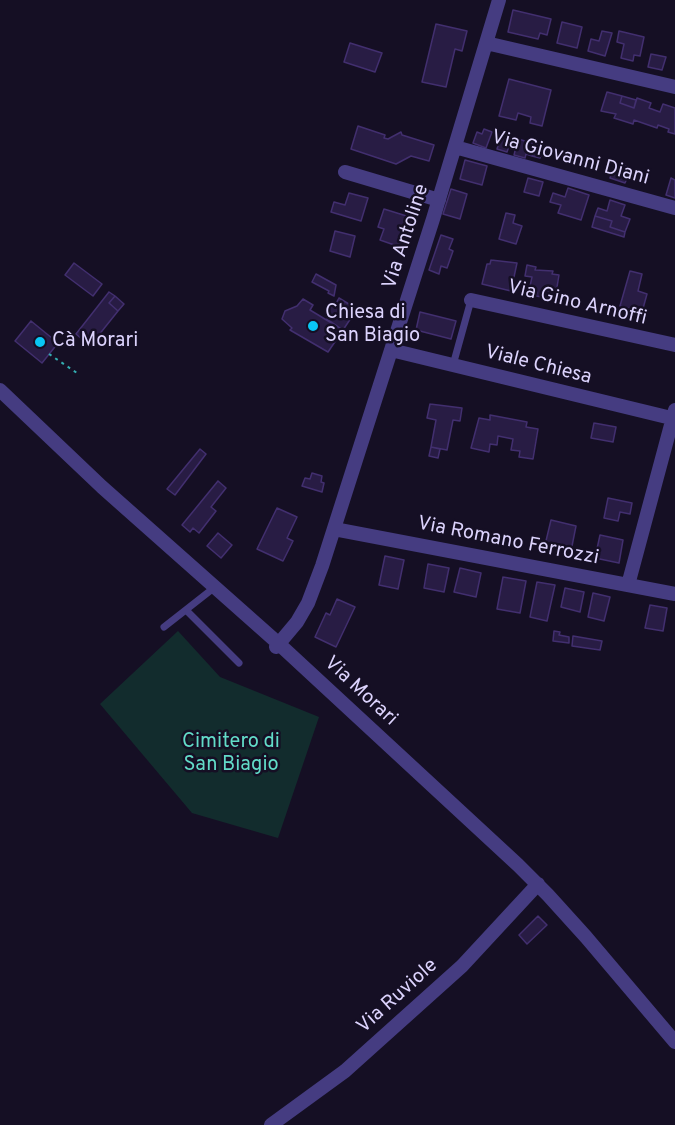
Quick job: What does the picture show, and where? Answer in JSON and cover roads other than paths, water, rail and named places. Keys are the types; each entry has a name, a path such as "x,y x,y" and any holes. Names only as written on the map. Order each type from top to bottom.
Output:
{"street":[{"name":"Via Antoline","path":"277,645 297,622 308,603 334,529 439,200 499,0"},
{"path":"486,43 675,87"},
{"name":"Via Giovanni Diani","path":"455,147 675,208"},
{"path":"345,171 439,200"},
{"name":"Via Gino Arnoffi","path":"471,300 675,345"},
{"name":"Viale Chiesa","path":"391,350 674,416"},
{"name":"Via Morari","path":"0,390 102,487 538,885 586,937 675,1042"},
{"path":"628,585 674,416"},
{"name":"Via Romano Ferrozzi","path":"334,529 675,594"},
{"name":"Via Ruviole","path":"271,1125 345,1071 462,966 538,885"}],"lane":[{"path":"453,365 471,300"},
{"path":"164,627 214,587"},
{"path":"186,610 239,663"}],"place":[{"name":"Chiesa di San Biagio","path":"313,326"},
{"name":"Cà Morari","path":"40,342"}],"park label":[{"name":"Cimitero di San Biagio","path":"231,754"}]}
